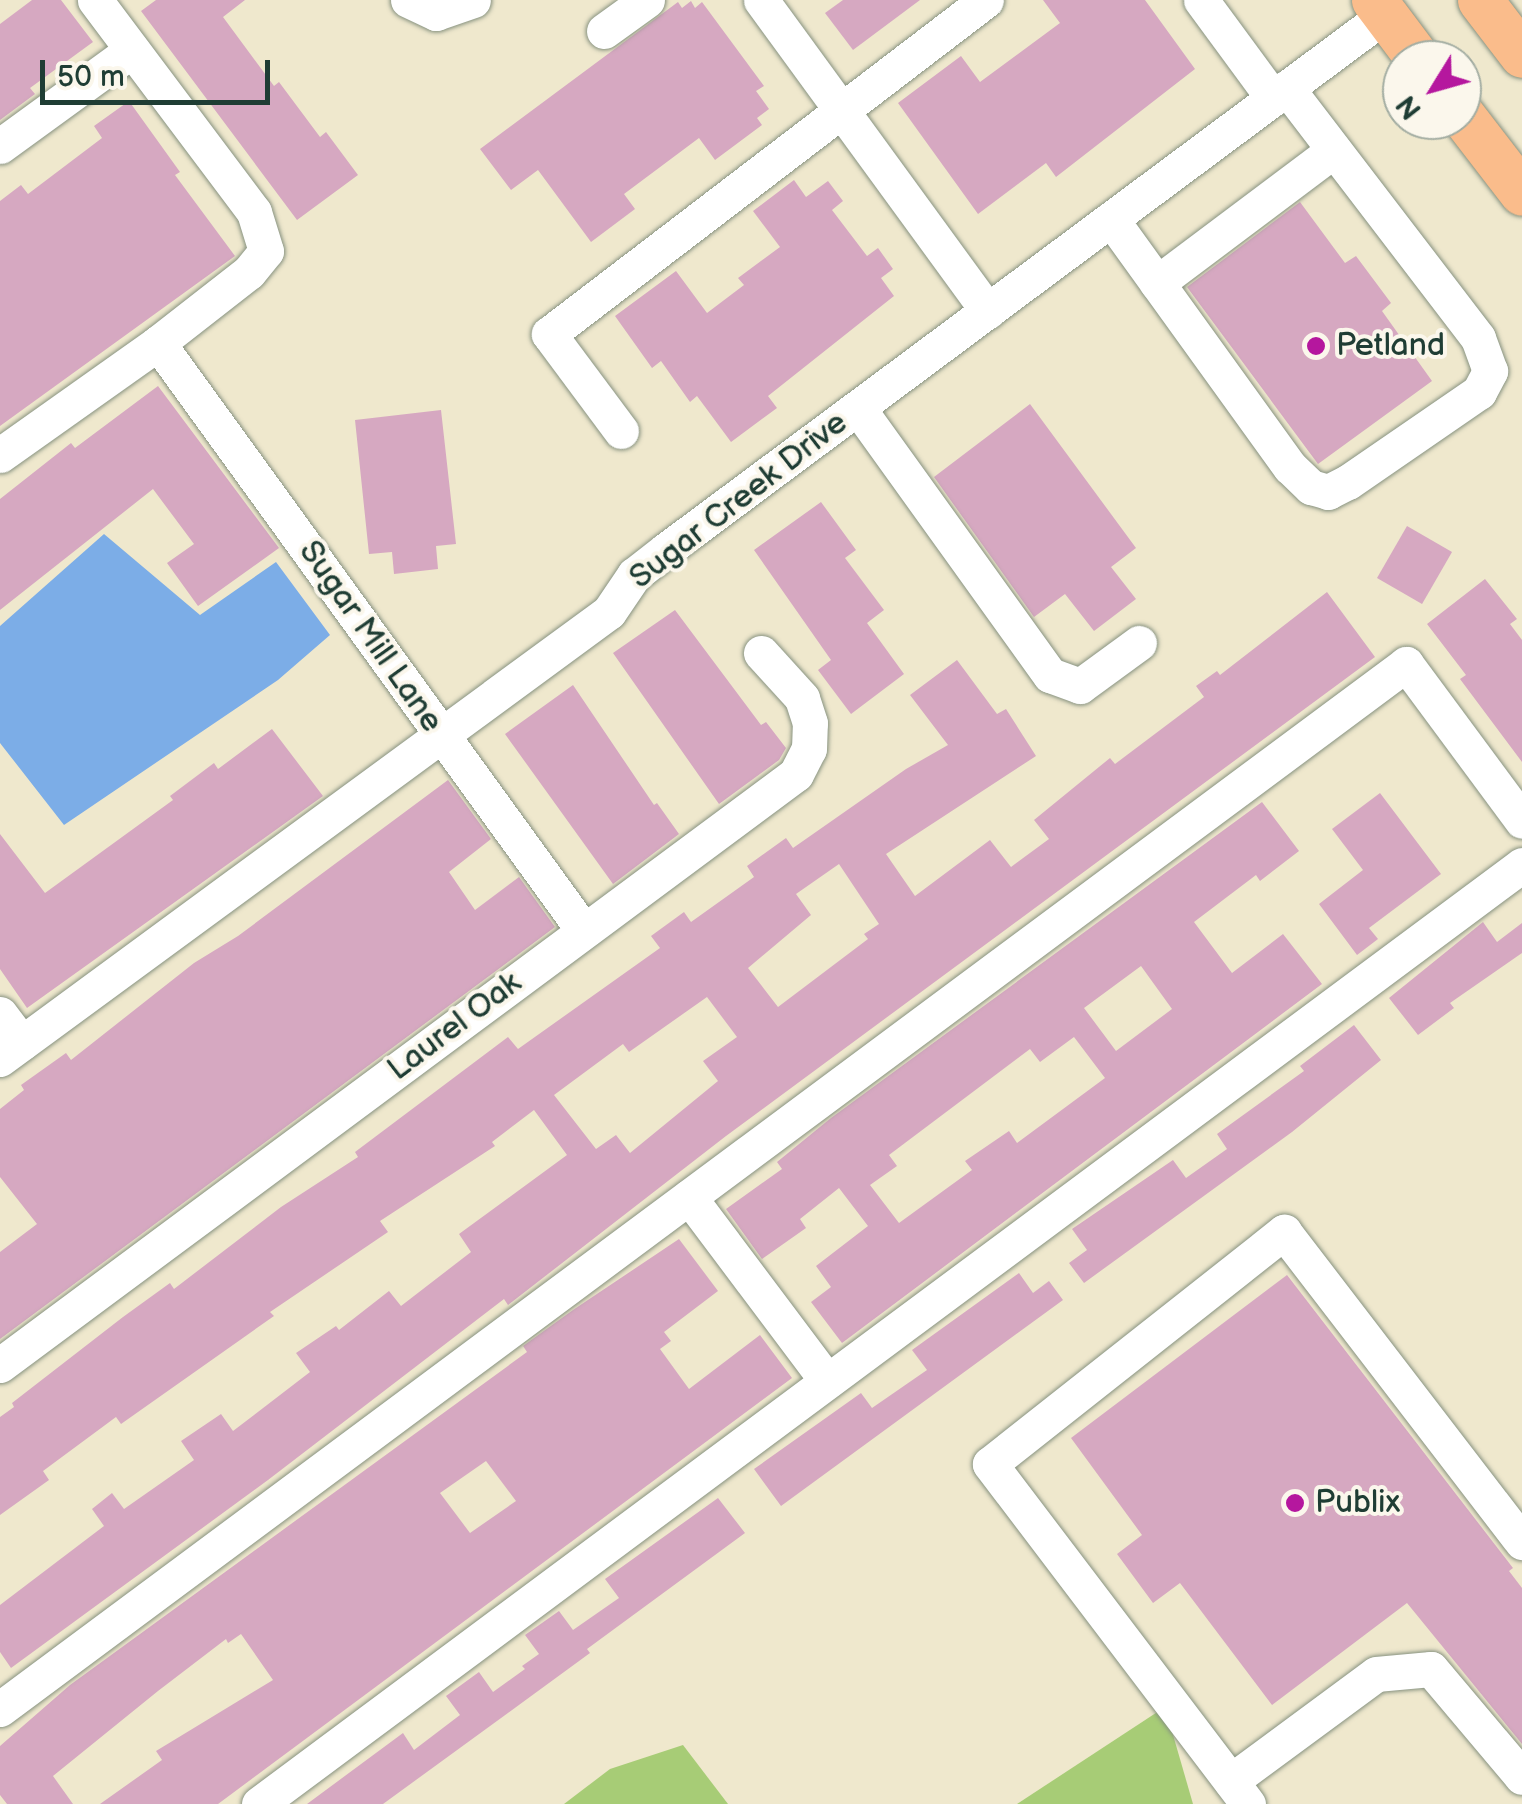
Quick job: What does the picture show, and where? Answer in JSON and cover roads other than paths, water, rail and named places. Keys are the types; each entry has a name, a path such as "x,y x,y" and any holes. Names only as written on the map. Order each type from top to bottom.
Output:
{"main road":[{"path":"1480,0 1522,55"},
{"path":"1379,8 1404,40"},
{"path":"1481,140 1522,193"}],"street":[{"path":"0,455 158,342 248,272 266,251 254,212 95,0"},
{"path":"408,0 436,12 464,6 472,0"},
{"path":"604,31 646,0"},
{"path":"762,0 988,311"},
{"path":"620,432 549,334 986,0"},
{"path":"1111,219 1290,467 1311,487 1328,492 1348,482 1478,392 1490,371 1478,338 1334,150 1201,0"},
{"name":"Sugar Creek Drive","path":"11,1051 610,612 634,575 1280,93 1379,8"},
{"path":"0,146 132,50"},
{"path":"1158,283 1334,150"},
{"name":"Sugar Mill Lane","path":"158,342 584,931"},
{"path":"858,408 1050,676 1080,686 1139,643"},
{"name":"Laurel Oak","path":"0,1364 796,774 809,749 810,723 802,698 761,653"},
{"path":"0,1709 1406,664 1522,821"},
{"path":"259,1804 1522,865"},
{"path":"0,1014 11,1051"},
{"path":"688,1197 827,1381"},
{"path":"1522,1542 1284,1232 990,1464 1240,1793 1376,1674 1431,1669 1522,1777"}],"water":[{"path":"104,534 200,615 276,562 330,635 278,680 64,825 0,743 0,626"}],"place":[{"name":"Petland","path":"1316,346"},
{"name":"Publix","path":"1295,1503"}]}
